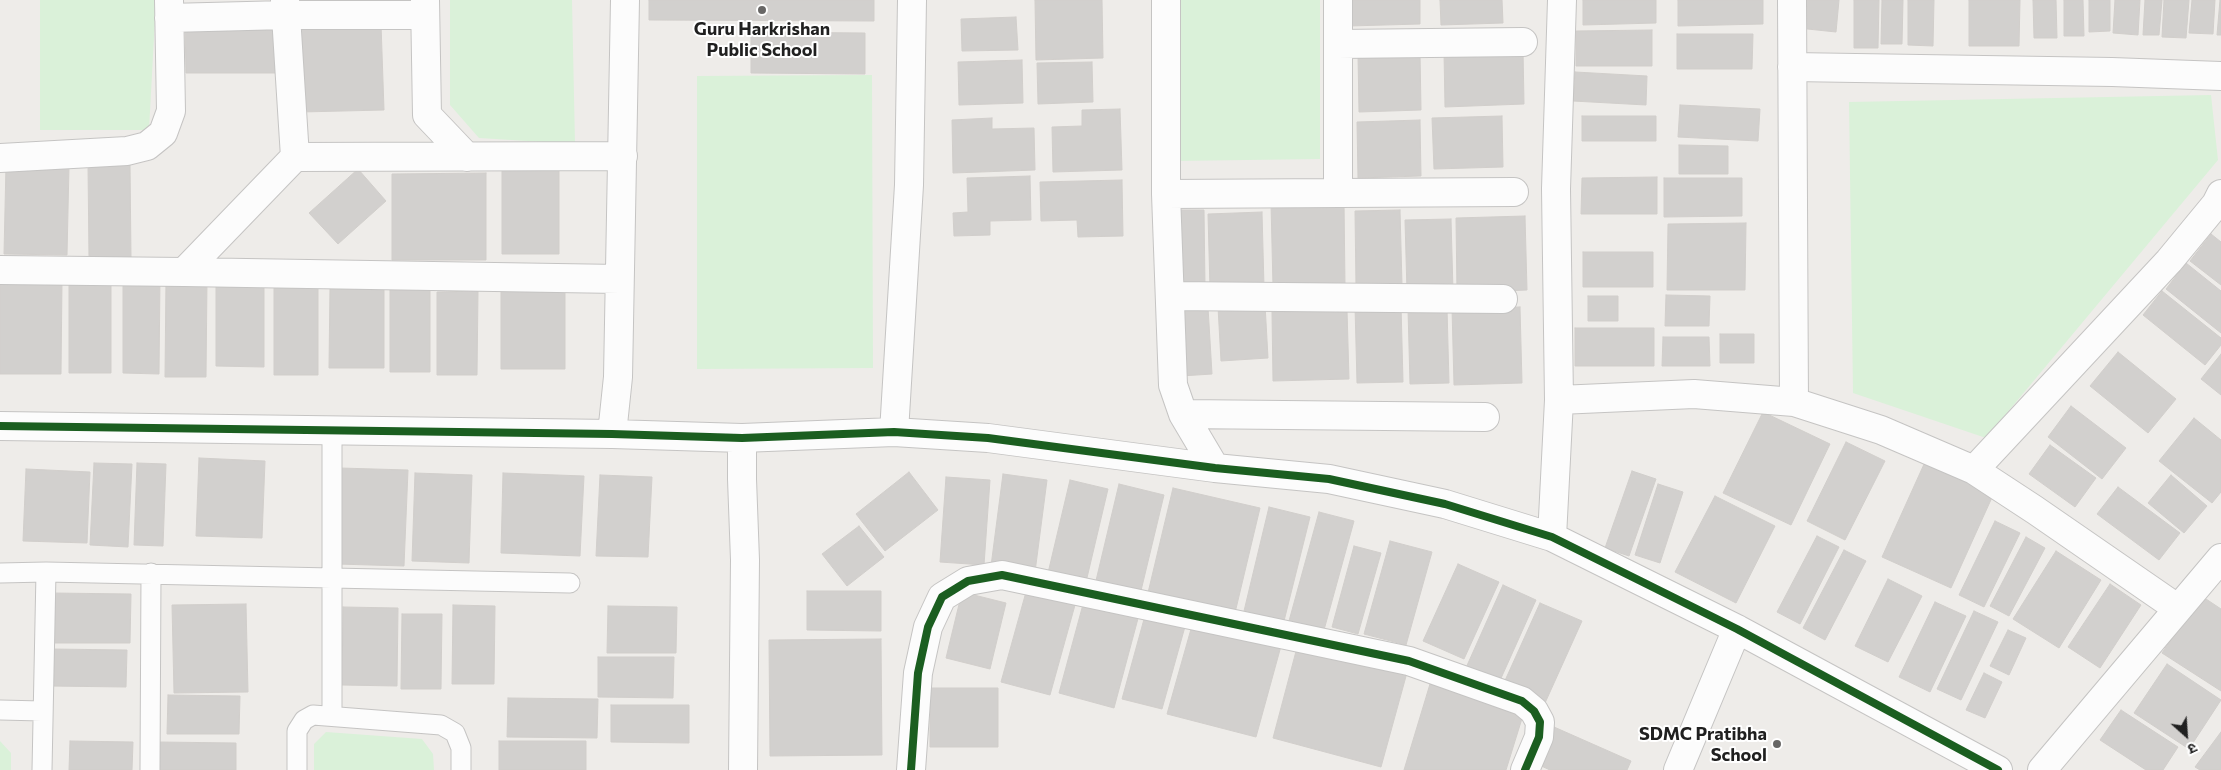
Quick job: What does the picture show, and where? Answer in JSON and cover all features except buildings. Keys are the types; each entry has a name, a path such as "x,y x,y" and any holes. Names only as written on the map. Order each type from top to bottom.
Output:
{"street":[{"path":"612,434 618,377 625,0"},
{"path":"894,432 909,185 912,0"},
{"path":"1166,0 1166,194 1173,385 1182,414 1215,468"},
{"path":"1338,0 1338,193"},
{"path":"1552,536 1559,400 1556,189 1562,0"},
{"path":"1792,0 1794,402"},
{"path":"0,158 126,151 147,146 163,133 171,111 169,9 286,7 425,8 427,115 467,156"},
{"path":"286,7 294,157"},
{"path":"1338,44 1523,42"},
{"path":"1792,67 2112,72 2221,76"},
{"path":"184,272 294,157 467,156 623,144"},
{"path":"1166,194 1514,192"},
{"path":"1974,470 2168,262 2216,204 2221,194"},
{"path":"0,270 619,279"},
{"path":"1170,296 1503,300"},
{"path":"1559,400 1694,394 1794,402 1881,430 1974,470 2036,510 2177,608"},
{"path":"1182,414 1485,417"},
{"path":"0,426 612,434 742,438 894,432 988,438 1215,468 1329,480 1445,504 1552,536 1737,629 1998,770"},
{"path":"742,438 745,560 743,770"},
{"path":"2042,770 2221,558"},
{"path":"911,770 918,673 928,627 942,597 968,581 1002,575 1409,661 1522,700 1534,711 1540,722 1539,737 1525,770"},
{"path":"1678,770 1737,629"}],"lane":[{"path":"332,430 332,716"},
{"path":"0,572 332,576 570,582"},
{"path":"42,770 46,572"},
{"path":"150,770 151,573"},
{"path":"0,710 42,711"},
{"path":"297,770 297,731 304,720 313,715 441,725 455,732 461,748 460,770"}],"green space":[{"path":"40,0 156,0 149,130 40,130"},
{"path":"450,0 572,0 575,144 479,138 450,105"},
{"path":"1173,0 1320,0 1320,159 1174,161"},
{"path":"872,75 873,368 697,369 697,76"},
{"path":"2211,95 2218,160 1986,438 1853,393 1849,102"},
{"path":"326,732 422,739 433,754 434,770 314,770 314,744"},
{"path":"0,741 11,753 11,770 0,770"}],"cycle path":[{"path":"0,426 612,434 742,438 894,432 988,438 1215,468 1329,479 1445,504 1552,537 1737,629 1998,770"},
{"path":"911,770 918,673 928,627 942,597 968,581 1002,575 1409,661 1522,701 1534,711 1540,722 1539,737 1525,770"}],"place":[{"name":"Guru Harkrishan Public School","path":"762,10"},
{"name":"SDMC Pratibha School","path":"1777,744"}]}
